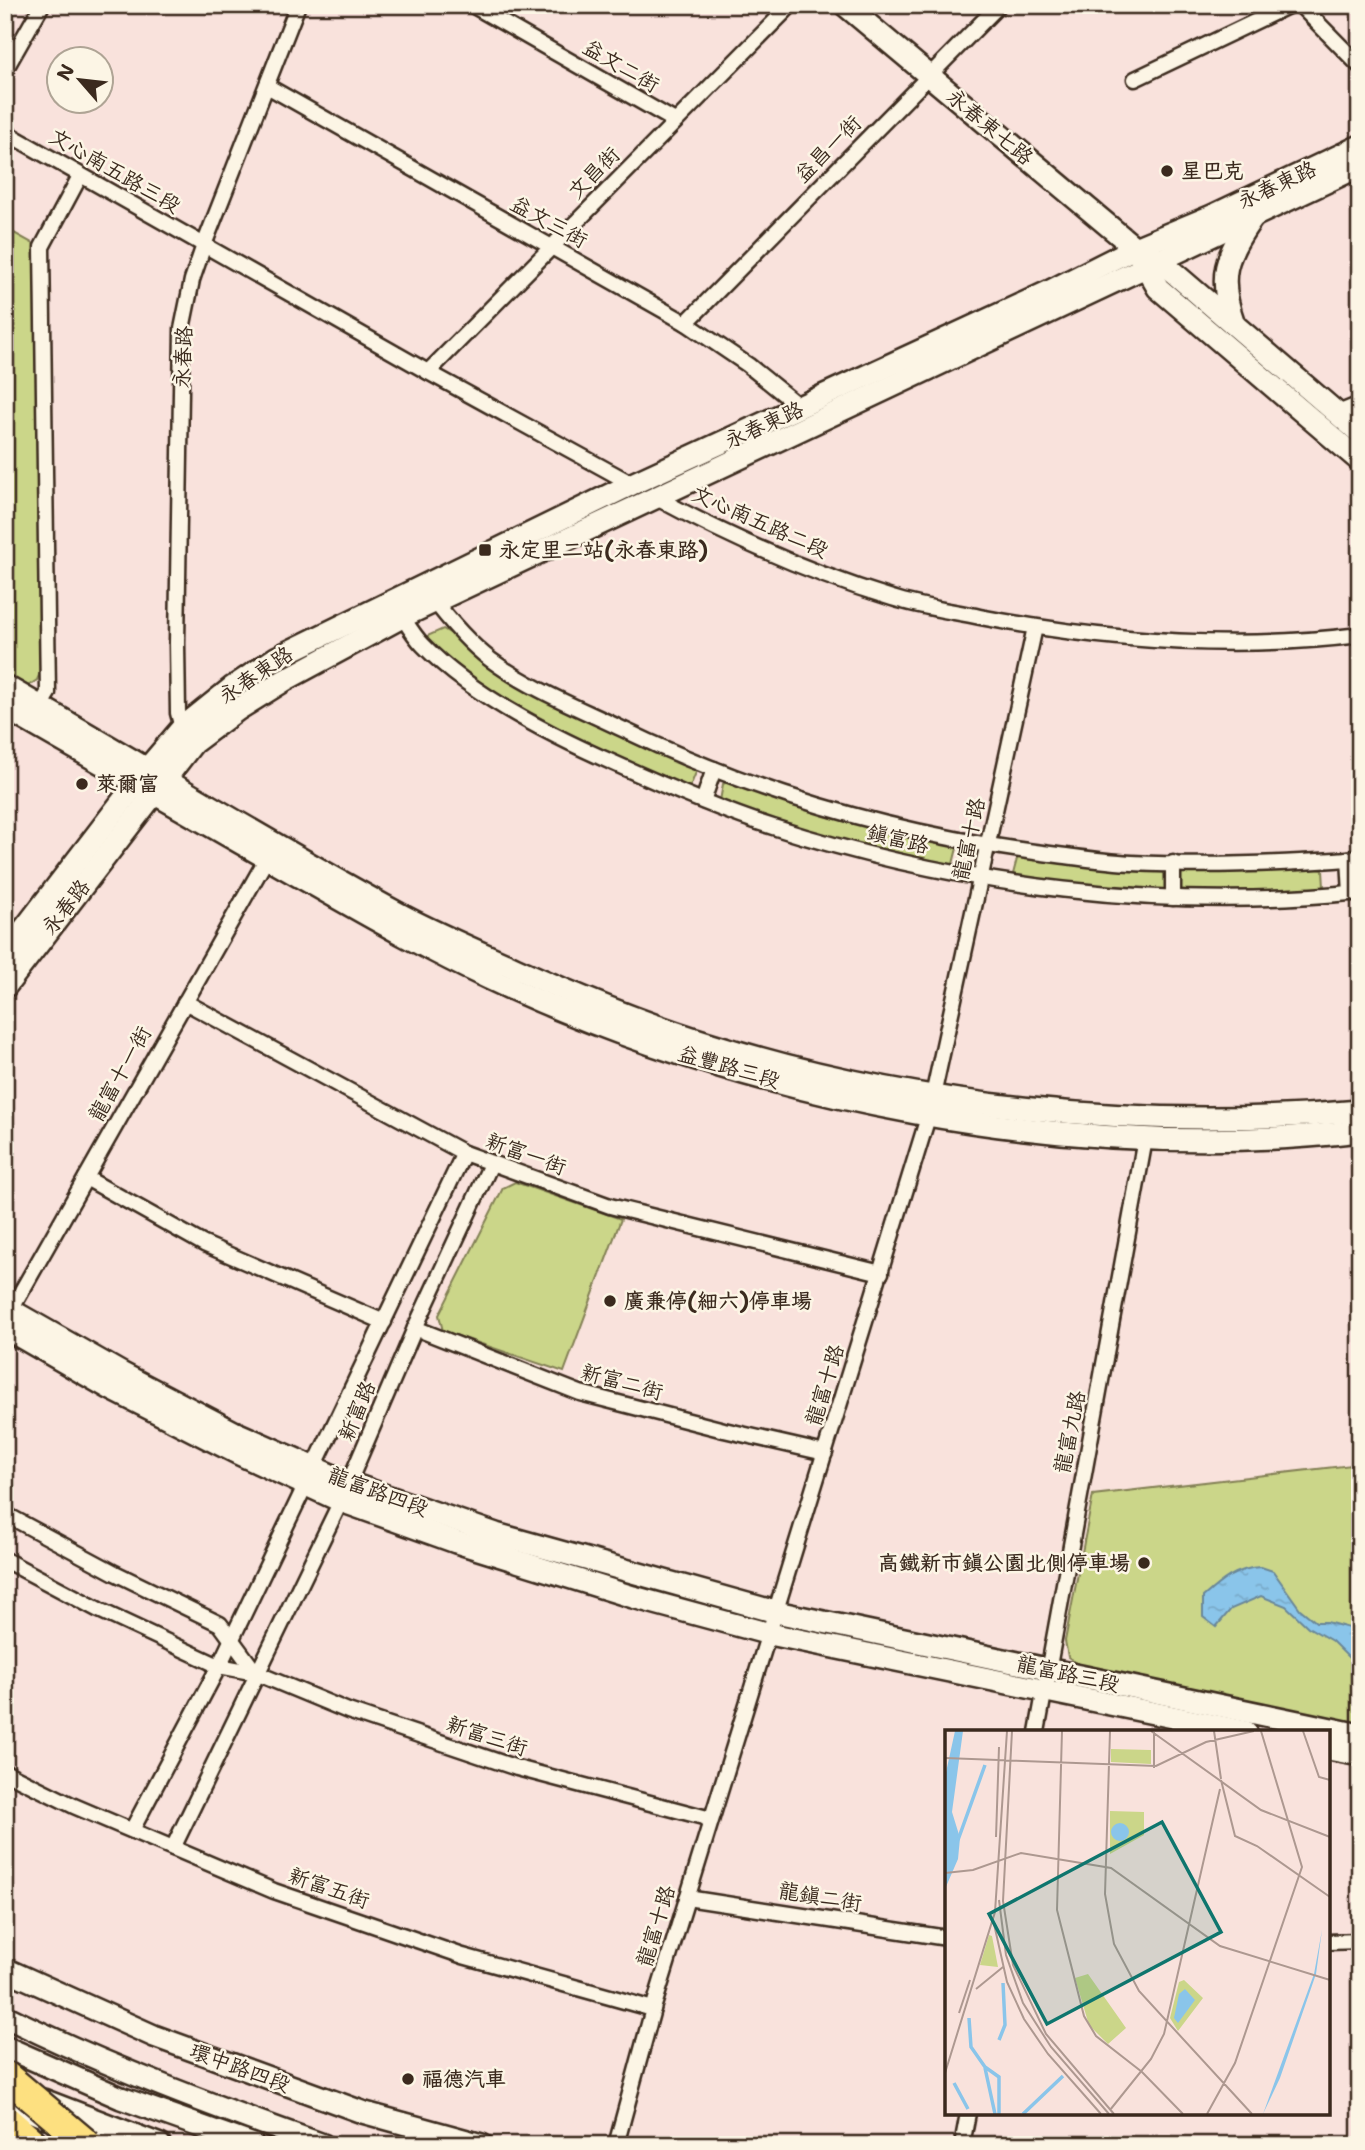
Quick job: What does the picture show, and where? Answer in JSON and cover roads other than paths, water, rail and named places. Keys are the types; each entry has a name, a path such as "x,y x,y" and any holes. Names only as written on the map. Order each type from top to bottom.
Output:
{"highway":[{"path":"5,2075 88,2145"},
{"path":"5,2119 35,2145"}],"street":[{"path":"5,70 42,5"},
{"name":"永春路","path":"5,954 188,736 178,713 182,329 192,280 204,245 298,5"},
{"name":"益文二街","path":"472,5 675,121"},
{"name":"文昌街","path":"428,372 791,5"},
{"name":"永春東七路","path":"845,5 1153,264 1234,324 1360,433"},
{"name":"益昌一街","path":"686,323 999,5"},
{"path":"1135,79 1290,5"},
{"path":"1300,5 1360,66"},
{"name":"益文三街","path":"267,86 686,323 748,365 801,408"},
{"name":"文心南五路三段","path":"5,132 204,245"},
{"name":"永春東路","path":"429,594 632,484 801,408 1136,248 1212,216 1360,146"},
{"name":"永春東路","path":"188,736 233,687 276,657 397,609 655,497 1360,166"},
{"path":"40,706 48,693 43,247 80,176"},
{"path":"1234,324 1226,303 1223,282 1231,250 1253,217"},
{"name":"文心南五路二段","path":"204,245 428,372 706,524 786,560 893,598 1035,627 1099,636 1180,642 1321,639 1360,635"},
{"name":"永春東七路","path":"1153,264 1158,288 1360,461"},
{"path":"1338,413 1360,404"},
{"name":"鎮富路","path":"397,609 422,645 476,689 575,746 703,801 773,827 911,865 982,877 1173,898 1251,898 1355,892 1354,858 1274,863 1131,863 989,845 815,806 714,769 598,718 493,662 453,625 429,594"},
{"name":"龍富十路","path":"616,2145 653,2010 931,1105 1035,627"},
{"path":"5,686 40,706 151,781"},
{"path":"5,708 151,781"},
{"path":"703,801 714,769"},
{"name":"永春路","path":"5,987 151,781"},
{"name":"益豐路三段","path":"151,781 267,858 397,933 487,978 629,1037 800,1088 931,1105 1116,1117 1247,1118 1360,1111"},
{"name":"益豐路三段","path":"151,781 404,917 579,996 636,1019 741,1053 1024,1128 1145,1139 1265,1139 1360,1131"},
{"name":"龍富十一街","path":"7,1315 267,858"},
{"path":"1173,863 1173,898"},
{"name":"新富一街","path":"185,1002 464,1153 491,1164 610,1206 881,1273"},
{"name":"龍富九路","path":"1037,1730 1145,1139"},
{"name":"新富路","path":"132,1830 219,1666 464,1153"},
{"name":"新富路","path":"173,1847 345,1492 415,1328 491,1164"},
{"path":"86,1178 204,1244 384,1322"},
{"name":"龍富路四段","path":"7,1315 234,1432 309,1476 456,1542 633,1597 770,1634"},
{"name":"新富二街","path":"415,1328 579,1393 825,1453"},
{"name":"龍富路四段","path":"345,1492 776,1612"},
{"path":"5,1514 220,1624 256,1673"},
{"path":"5,1560 99,1610 219,1666 256,1673"},
{"name":"龍富路三段","path":"776,1612 1238,1730"},
{"name":"龍富路三段","path":"770,1634 1360,1735"},
{"name":"新富三街","path":"256,1673 348,1711 494,1760 711,1819"},
{"path":"1330,1749 1360,1755"},
{"name":"新富五街","path":"5,1772 74,1806 274,1891 450,1952 653,2010"},
{"name":"龍鎮二街","path":"687,1898 945,1938"},
{"path":"1330,1942 1360,1941"},
{"name":"環中路四段","path":"5,1969 154,2036 362,2112 482,2145"},
{"name":"環中路四段","path":"5,2016 134,2074 323,2145"},
{"path":"5,2047 121,2098 253,2145"},
{"path":"5,2084 160,2145"},
{"path":"5,2100 112,2145"},
{"path":"962,2145 968,2115"}],"water":[{"path":"1261,1567 1273,1571 1300,1609 1316,1622 1327,1622 1360,1631 1360,1665 1354,1663 1332,1641 1308,1627 1286,1606 1261,1596 1231,1609 1216,1627 1203,1617 1203,1597 1236,1573"}],"place":[{"name":"星巴克","path":"1167,171"},
{"name":"永定里二站(永春東路)","path":"485,550"},
{"name":"萊爾富","path":"82,784"},
{"name":"廣兼停(細六)停車場","path":"610,1301"},
{"name":"高鐵新市鎮公園北側停車場","path":"1144,1563"},
{"name":"福德汽車","path":"408,2079"}]}
